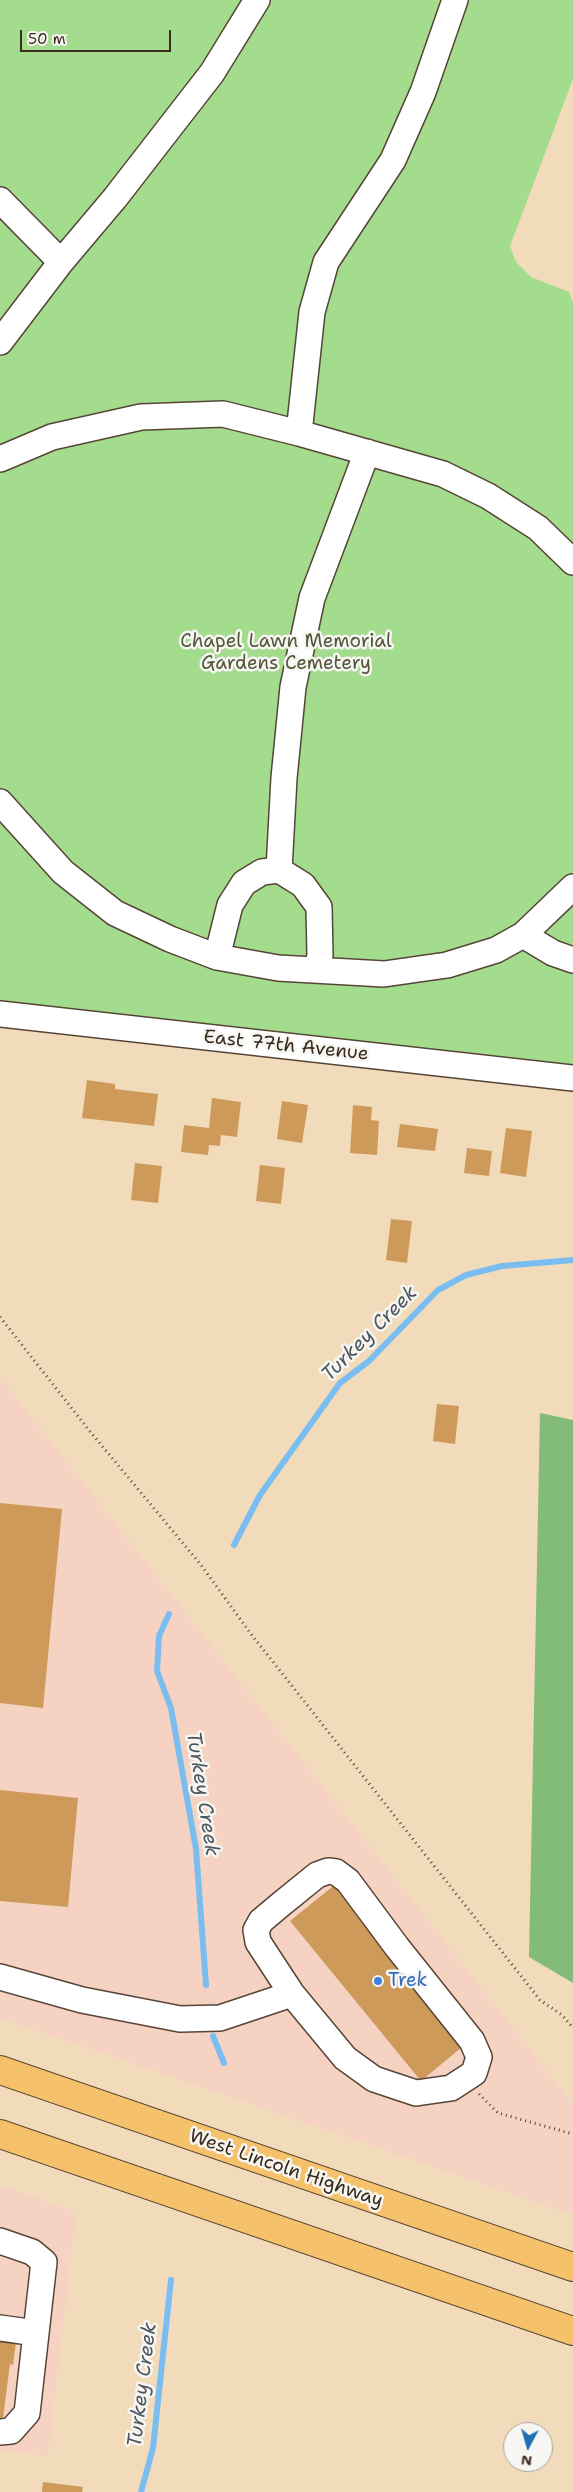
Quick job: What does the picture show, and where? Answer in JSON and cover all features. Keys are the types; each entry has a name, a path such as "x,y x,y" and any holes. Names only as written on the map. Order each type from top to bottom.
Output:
{"main road":[{"name":"West Lincoln Highway","path":"0,2070 573,2267"},
{"path":"0,2134 573,2331"}],"street":[{"path":"0,342 61,262 115,198 212,73 257,0"},
{"path":"299,433 312,312 326,262 393,160 423,92 455,0"},
{"path":"0,200 61,262"},
{"path":"0,459 52,437 141,417 223,414 299,433 443,474 488,496 538,528 573,562"},
{"path":"279,870 284,778 293,686 312,598 367,452"},
{"path":"0,802 63,872 115,913 170,940 217,957 278,968 384,974 447,965 496,950 523,935 573,887"},
{"path":"217,957 230,905 244,883 262,872 279,870 304,885 319,907 320,956 316,970"},
{"path":"523,935 553,953 573,960"},
{"name":"East 77th Avenue","path":"0,1014 573,1078"},
{"path":"328,1871 336,1872 348,1881 397,1947 472,2041 479,2057 474,2073 451,2088 416,2092 374,2079 345,2058 292,1994 258,1942 256,1930 261,1921 317,1875 328,1871"},
{"path":"0,1978 82,2000 180,2018 220,2018 292,1994"},
{"path":"0,2242 32,2252 44,2262 27,2413 11,2431 0,2432"},
{"path":"0,2328 36,2333"}],"path":[{"path":"0,1317 94,1436 201,1565 251,1634 540,2000 562,2015 573,2028"},
{"path":"464,2079 498,2113 573,2134"}],"shaded area":[{"path":"0,1377 573,2104 573,2215 0,2018"},
{"path":"0,2185 76,2212 48,2456 0,2451"}],"green space":[{"name":"Chapel Lawn Memorial Gardens Cemetery","path":"0,0 573,0 573,79 510,246 516,262 531,277 569,292 573,303 573,1067 0,1003"},
{"path":"540,1413 573,1420 573,1983 529,1957"}],"building":[{"path":"87,1080 115,1084 115,1089 158,1094 154,1126 82,1118"},
{"path":"212,1098 241,1102 237,1137 221,1135 220,1146 209,1145 208,1155 181,1152 184,1125 209,1128"},
{"path":"282,1101 308,1105 302,1143 277,1139"},
{"path":"353,1105 372,1107 371,1120 379,1121 377,1155 350,1153"},
{"path":"400,1124 438,1129 435,1151 397,1147"},
{"path":"506,1128 532,1131 526,1177 500,1173"},
{"path":"467,1148 492,1151 489,1176 464,1173"},
{"path":"135,1163 162,1166 158,1203 131,1200"},
{"path":"260,1165 285,1168 281,1204 256,1201"},
{"path":"391,1219 412,1221 407,1263 386,1260"},
{"path":"437,1404 459,1406 455,1444 433,1441"},
{"path":"0,1503 62,1509 43,1708 0,1703"},
{"path":"0,1790 78,1798 68,1907 0,1901"},
{"path":"337,1883 468,2042 421,2081 290,1921"},
{"path":"0,2340 16,2342 13,2365 10,2364 2,2426 0,2426"},
{"path":"43,2482 83,2487 82,2492 42,2492"}],"waterway":[{"name":"Turkey Creek","path":"234,1545 260,1495 340,1383 369,1361 438,1290 466,1275 502,1266 573,1260"},
{"name":"Turkey Creek","path":"169,1614 159,1636 157,1671 171,1708 196,1849 206,1985"},
{"name":"Turkey Creek","path":"213,2036 224,2063"},
{"name":"Turkey Creek","path":"141,2492 153,2448 171,2280"}],"place":[{"name":"Trek","path":"378,1981"}]}
